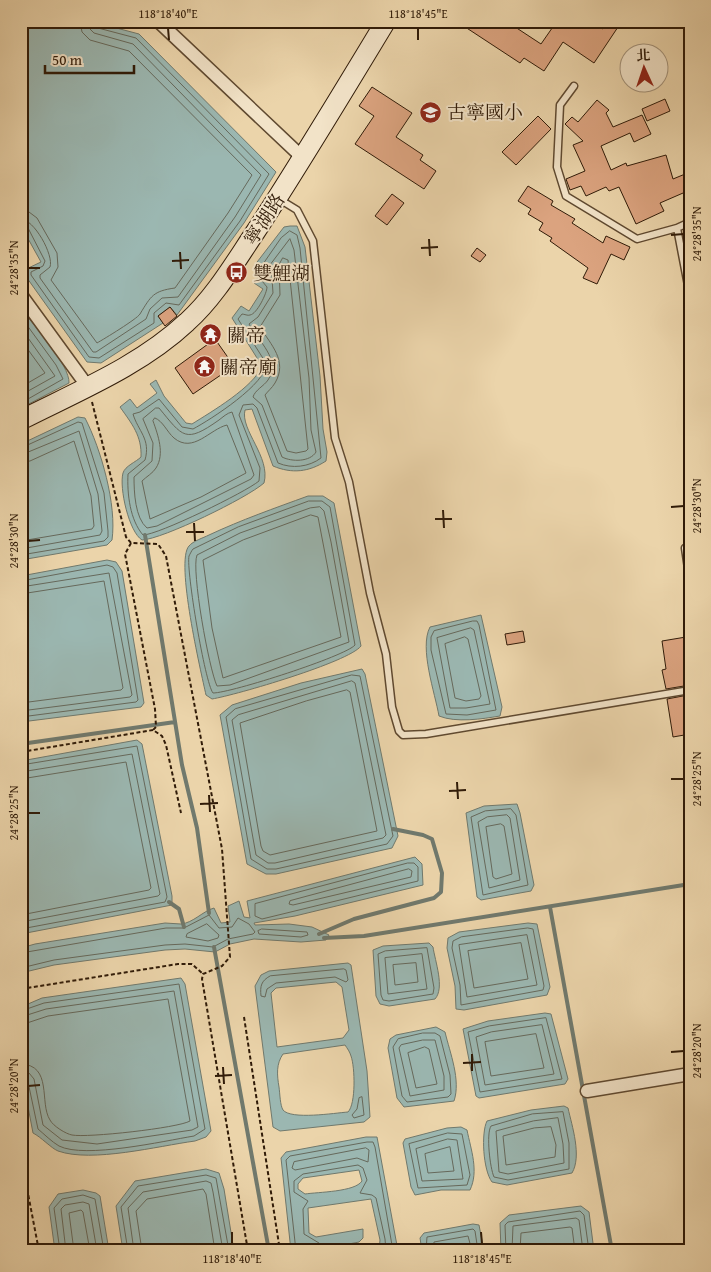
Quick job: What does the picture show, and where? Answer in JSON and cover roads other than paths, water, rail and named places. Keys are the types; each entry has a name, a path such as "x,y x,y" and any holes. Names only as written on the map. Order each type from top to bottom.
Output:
{"main road":[{"name":"寧湖路","path":"21,420 88,387 145,355 188,322 220,282 278,198 386,21"}],"street":[{"path":"158,21 303,158"},
{"path":"21,295 88,387"},
{"path":"586,1090 690,1074"}],"lane":[{"path":"574,86 560,105 557,167 566,196 637,239 677,228 690,222"},
{"path":"278,198 297,210 313,241 335,438 351,492 370,593 386,654 392,707 399,731 403,735 426,734 690,690"},
{"path":"677,228 690,296"},
{"path":"685,548 690,582"}],"water":[{"name":"雙鯉湖","path":"21,21 90,21 139,34 276,172 244,223 177,315 170,307 158,316 163,323 101,363 87,362 22,271 41,262 21,226"},
{"path":"297,226 305,247 320,376 323,429 327,452 326,461 313,468 300,471 280,469 273,466 252,409 245,410 247,426 263,463 264,483 241,498 204,517 168,533 142,540 137,535 129,519 122,489 123,473 126,468 141,457 140,443 135,430 120,407 130,399 137,408 157,393 150,384 156,380 164,396 186,423 192,424 220,406 250,382 262,366 232,318 241,306 249,311 263,289 254,283 262,272 254,266 284,227"},
{"path":"21,309 42,334 64,366 69,383 21,408"},
{"path":"78,417 85,418 102,461 110,494 113,526 112,540 107,545 21,560 21,444"},
{"path":"308,496 323,496 334,503 361,646 352,653 315,669 267,685 212,699 206,695 190,618 185,572 189,546 233,524"},
{"path":"107,560 116,562 122,571 144,703 141,707 21,722 21,576"},
{"path":"481,615 502,707 500,716 461,720 439,716 427,658 427,636 430,627"},
{"path":"362,669 365,674 398,836 392,848 276,874 266,874 247,864 220,715 232,705 301,683"},
{"path":"137,740 142,744 172,896 172,905 21,934 21,761"},
{"path":"517,804 534,885 531,891 481,900 477,897 466,813 484,806"},
{"path":"415,857 422,864 423,885 295,916 254,923 255,925 289,924 312,927 329,935 326,940 301,942 254,939 230,944 215,952 185,949 165,950 54,965 21,973 21,948 35,944 165,923 181,924 214,908 221,923 230,922 228,906 239,901 244,917 250,918 247,901"},
{"path":"528,923 537,924 550,987 547,995 464,1010 456,1009 455,986 447,948 448,938 459,932"},
{"path":"429,943 433,947 439,981 438,994 435,999 389,1006 380,1004 376,996 373,950 383,946"},
{"path":"348,963 351,965 367,1071 370,1117 364,1122 280,1131 273,1127 255,986 261,975 269,971","holes":["336,982 342,987 349,1030 343,1038 277,1047 271,993 276,988","345,1045 351,1056 354,1076 354,1094 351,1108 348,1112 295,1115 283,1110 278,1074 278,1066 283,1054"]},
{"path":"181,978 185,984 211,1131 206,1137 195,1141 144,1150 89,1155 58,1151 33,1133 21,1070 21,1007 42,998"},
{"path":"545,1013 551,1014 568,1079 565,1084 479,1098 476,1096 463,1029 488,1021"},
{"path":"436,1027 445,1032 452,1058 456,1075 454,1101 404,1107 397,1098 388,1048 390,1039 396,1035"},
{"path":"564,1106 568,1108 575,1141 576,1158 572,1173 507,1185 492,1182 484,1152 484,1134 487,1121 531,1110"},
{"path":"461,1127 467,1130 473,1160 474,1175 470,1190 441,1190 415,1195 411,1187 403,1143 405,1139 447,1128"},
{"path":"366,1137 377,1137 398,1251 379,1251 380,1240 371,1199 308,1208 309,1233 316,1237 363,1229 363,1238 359,1242 313,1251 291,1251 281,1158 286,1152","holes":["359,1170 362,1181 358,1185 336,1191 305,1194 298,1189 298,1184 303,1178"]},
{"path":"206,1169 219,1173 224,1189 234,1251 123,1251 116,1206 135,1181"},
{"path":"83,1190 100,1196 109,1251 55,1251 49,1207 58,1194"},
{"path":"581,1206 589,1212 594,1251 501,1251 500,1223 509,1215"},
{"path":"473,1224 479,1225 484,1251 422,1251 420,1238 424,1233"}],"waterway":[{"path":"145,535 182,765 197,828 209,913"},
{"path":"21,744 175,722"},
{"path":"319,934 354,919 434,898 441,892 442,873 432,839 423,835 393,829"},
{"path":"324,938 364,936 690,884"},
{"path":"169,902 179,909 184,927"},
{"path":"550,907 612,1251"},
{"path":"214,947 269,1251"}],"place":[{"name":"古寧國小","path":"431,112"},
{"name":"雙鯉湖","path":"237,273"},
{"name":"關帝","path":"211,335"},
{"name":"關帝廟","path":"204,367"}]}
